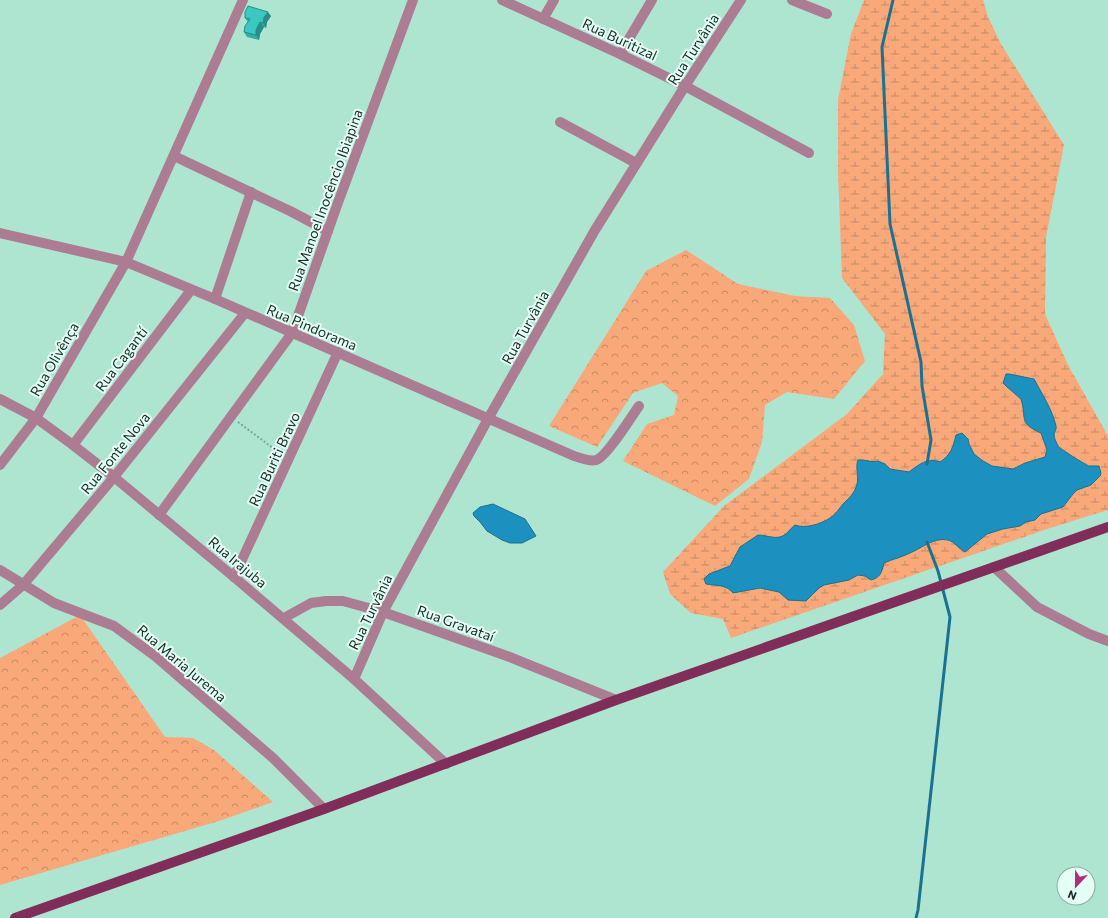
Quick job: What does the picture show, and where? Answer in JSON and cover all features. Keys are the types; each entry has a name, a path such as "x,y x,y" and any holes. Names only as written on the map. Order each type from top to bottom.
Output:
{"main road":[{"path":"15,918 446,764 616,700 1108,527"}],"street":[{"name":"Rua Olivênça","path":"0,465 36,418 126,262 243,0"},
{"name":"Rua Manoel Inocêncio Ibiapina","path":"159,515 292,333 413,0"},
{"name":"Rua Buritizal","path":"502,0 620,54 685,86 809,153"},
{"path":"542,19 554,0"},
{"path":"620,54 652,0"},
{"name":"Rua Turvânia","path":"354,679 383,612 488,419 595,230 636,163 741,0"},
{"path":"792,0 827,14"},
{"path":"560,122 636,163"},
{"path":"174,156 252,192 328,231"},
{"path":"215,299 252,192"},
{"name":"Rua Pindorama","path":"0,233 126,262 338,352 488,419 588,460 596,460 606,454 639,406"},
{"name":"Rua Cagantí","path":"73,445 192,290"},
{"name":"Rua Fonte Nova","path":"0,605 23,585 114,477 245,313"},
{"name":"Rua Buriti Bravo","path":"234,576 338,352"},
{"name":"Rua Irajuba","path":"0,399 36,418 114,477 284,618 354,679 446,764"},
{"path":"994,567 1037,607 1089,634 1108,641"},
{"name":"Rua Maria Jurema","path":"0,570 54,603 114,626 150,652 273,758 324,808"},
{"name":"Rua Gravataí","path":"284,618 311,603 343,601 383,612 507,656 616,700"}],"path":[{"path":"231,417 289,459"}],"green space":[{"path":"864,0 983,0 988,17 1001,44 1064,145 1046,237 1045,314 1068,365 1108,436 1108,510 1053,527 731,638 723,619 691,613 670,594 663,572 724,506 847,414 883,374 885,334 842,278 838,172 838,100 851,34"},
{"path":"686,250 738,284 795,296 830,298 854,325 865,361 834,399 787,392 765,405 762,442 749,479 715,506 623,461 647,424 674,415 678,396 662,383 633,393 597,447 549,426 646,271"},
{"path":"80,615 165,737 193,738 214,750 273,802 219,821 0,885 0,658"}],"water":[{"path":"1006,374 1034,379 1052,414 1056,427 1054,436 1058,446 1089,466 1099,466 1101,473 1100,476 1091,485 1077,490 1063,507 1041,514 1035,520 1026,522 1020,526 987,534 965,552 953,542 948,540 943,539 933,541 907,554 884,563 877,578 871,580 865,576 858,575 849,580 824,585 806,601 788,600 779,592 760,588 733,593 727,588 721,586 706,584 704,579 709,574 730,566 740,547 758,535 779,537 786,534 795,525 813,525 832,517 855,490 858,460 873,462 878,461 885,464 890,469 909,472 923,462 931,460 940,462 947,457 956,435 962,433 968,439 974,454 992,466 1013,469 1025,463 1045,457 1047,450 1041,433 1026,423 1021,399 1003,383"},
{"path":"493,504 525,519 536,536 522,543 510,543 487,531 473,513 480,507"}],"building":[{"path":"248,6 268,12 264,17 263,23 260,22 256,30 256,35 244,32 245,26 250,19 245,18 245,12"}],"waterway":[{"path":"893,0 882,47 890,224 921,362 922,386 931,440 927,464"},
{"path":"916,918 950,617 938,571 927,542"}]}
